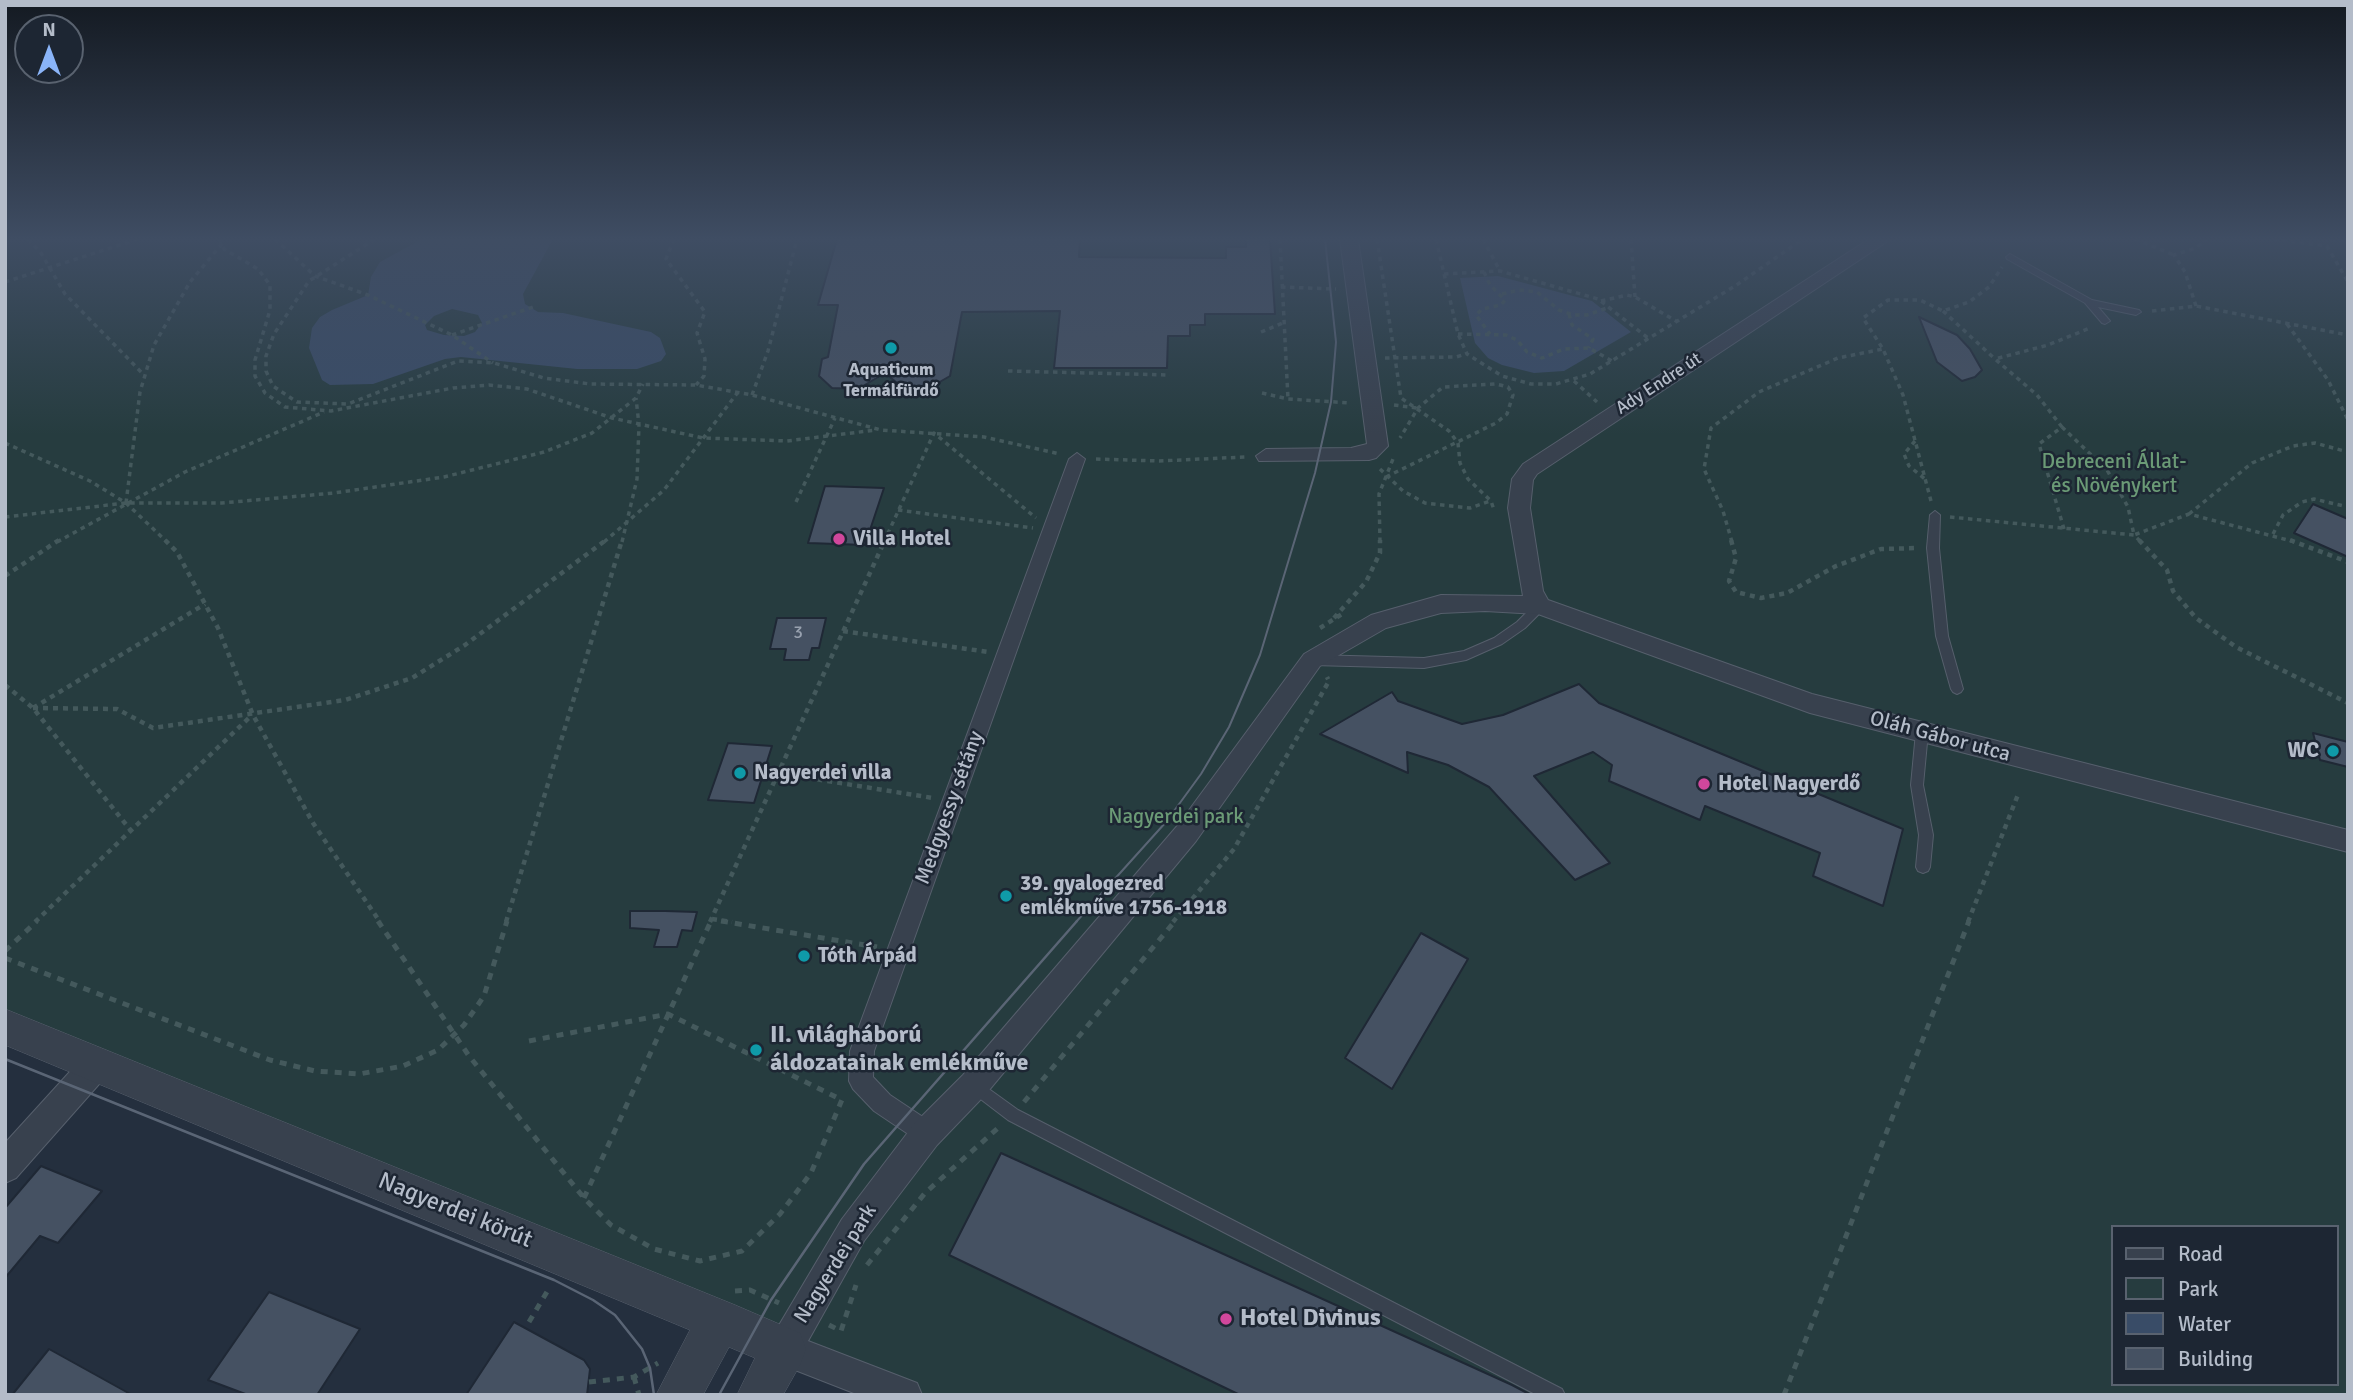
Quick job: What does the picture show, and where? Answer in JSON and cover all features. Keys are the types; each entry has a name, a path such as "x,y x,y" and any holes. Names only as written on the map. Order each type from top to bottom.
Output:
{"street":[{"path":"1266,456 1369,453 1378,446 1362,403 1367,358 1359,304"},
{"name":"Ady Endre út","path":"1519,493 1530,468 1781,304"},
{"name":"Medgyessy sétány","path":"926,1134 882,1103 861,1081 862,1051 1077,459"},
{"path":"1519,493 1532,591 1540,606"},
{"name":"Oláh Gábor utca","path":"1312,660 1362,629 1409,610 1441,604 1485,602 1540,606 1810,703 2348,841"},
{"name":"Nagyerdei park","path":"785,1349 853,1230 926,1134 974,1085 1187,833 1312,660"},
{"name":"Nagyerdei körút","path":"5,1027 785,1349 905,1395"},
{"path":"5,1167 97,1064"},
{"path":"678,1395 720,1320"},
{"path":"759,1395 785,1349"}],"lane":[{"path":"2090,304 2105,321"},
{"path":"2099,304 2136,312"},
{"path":"1935,515 1933,548 1942,636 1957,689"},
{"path":"1312,660 1424,663 1466,654 1498,641 1521,625 1540,606"},
{"path":"1922,732 1917,785 1926,835 1923,867"},
{"path":"974,1085 1013,1115 1556,1395"}],"path":[{"path":"74,304 144,375"},
{"path":"126,503 132,438 144,375 154,345 175,304"},
{"path":"5,576 77,529 185,472 327,411 458,361 494,363 544,378 590,384 696,385 752,395 881,430 827,438 738,442 639,425 527,389 489,386 453,388 327,411 285,407 265,393 255,376 254,360 267,328 269,304"},
{"path":"295,304 274,334 265,356 266,371 273,386 298,402 348,404"},
{"path":"388,304 452,335 494,363"},
{"path":"696,385 704,376 705,359 697,333 705,312 699,304"},
{"path":"752,395 768,351 780,304"},
{"path":"1282,304 1288,400"},
{"path":"1388,304 1401,398 1449,432 1458,443 1461,463 1468,479 1491,501 1496,516"},
{"path":"1451,304 1458,334 1467,354 1502,376 1531,384 1574,381 1612,361 1702,304"},
{"path":"1490,334 1476,315 1482,309 1502,304"},
{"path":"1555,304 1569,314 1584,315 1604,309"},
{"path":"1602,304 1604,309 1648,338"},
{"path":"1648,304 1676,321"},
{"path":"1881,304 1866,313 1863,318 1883,349 1903,395 1935,515 2134,535 2189,514 2252,463 2294,446 2315,443 2348,452"},
{"path":"1929,304 1943,311 2038,395 2062,427 2107,470 2128,507 2134,535 2167,570 2174,590 2196,618 2236,647 2348,703"},
{"path":"1943,311 1962,304"},
{"path":"2136,312 2196,306 2348,335"},
{"path":"452,335 533,307"},
{"path":"1569,314 1572,325 1593,339 1589,348"},
{"path":"1996,359 2048,345 2105,321"},
{"path":"1261,332 1283,323"},
{"path":"2287,323 2328,380 2348,420"},
{"path":"1458,334 1510,337 1527,352 1542,358 1564,349 1589,348 1612,361"},
{"path":"1883,349 1838,358 1759,392 1711,428 1704,470 1723,511 1736,558 1729,581 1736,592 1761,598 1787,593 1836,566 1881,549 1933,548"},
{"path":"1367,358 1467,354"},
{"path":"1008,371 1170,375"},
{"path":"1574,381 1609,416"},
{"path":"1333,619 1366,582 1380,553 1379,494 1400,438 1418,408 1443,387 1483,383 1508,387 1513,395 1507,414 1458,443 1386,477"},
{"path":"5,517 126,503 222,503 334,493 444,477 544,452 592,433 636,398 643,384"},
{"path":"33,708 117,709 153,728 345,700 412,678 465,645 627,525 664,490 738,392"},
{"path":"1352,392 1362,403 1361,439 1369,453 1386,477 1425,503 1448,508 1470,508 1519,493"},
{"path":"1262,393 1288,400 1418,408"},
{"path":"5,958 270,1060 315,1071 359,1074 403,1066 438,1050 454,1035 484,996 627,525 636,479 639,425 636,398"},
{"path":"796,502 835,418"},
{"path":"2062,427 2039,444 2064,529"},
{"path":"584,1198 934,433 1051,531"},
{"path":"1915,441 1904,454 1909,466 1925,479"},
{"path":"5,443 90,481 126,503 177,552 218,628 253,715 313,823 454,1035 584,1198 611,1225 654,1249 700,1261 742,1251 780,1214 811,1173 862,1051"},
{"path":"2273,534 2283,515 2302,502 2314,499 2348,507"},
{"path":"898,510 1051,531"},
{"path":"2189,514 2273,534 2348,562"},
{"path":"33,708 205,604"},
{"path":"1314,632 1345,613"},
{"path":"843,631 1006,655"},
{"path":"841,1331 859,1276 925,1193 1013,1115 1234,849 1329,681"},
{"path":"5,685 33,708 132,832"},
{"path":"5,951 253,715"},
{"path":"778,773 952,801"},
{"path":"1784,1395 2019,792"},
{"path":"712,919 897,951"},
{"path":"529,1041 668,1014 842,1100"},
{"path":"529,1322 548,1290"},
{"path":"589,1381 634,1377 639,1395"}],"green space":[{"name":"Nagyerdei park","path":"5,304 2348,304 2348,1395 905,1395 5,1027"}],"water":[{"path":"346,304 526,304 538,312 563,313 651,332 660,338 666,354 661,361 637,369 577,369 461,357 445,359 373,384 330,385 322,380 309,348 312,328 320,317","holes":["452,309 478,315 482,323 475,332 464,336 444,335 427,330 425,325 434,316"]},
{"path":"1466,304 1596,304 1631,332 1564,371 1534,373 1502,365 1488,358 1475,343"}],"building":[{"path":"1274,304 1275,314 1205,314 1205,325 1190,325 1190,336 1168,336 1167,368 1054,368 1060,311 962,312 950,376 931,387 902,387 885,373 858,389 832,388 819,376 822,359 828,357 838,305 818,305"},
{"path":"1919,317 1957,335 1970,349 1982,370 1975,377 1962,381 1937,362"},
{"path":"825,486 884,488 865,545 808,543"},
{"path":"2313,504 2348,519 2348,557 2294,533"},
{"path":"777,618 826,618 819,648 812,648 809,660 784,660 786,649 770,649"},
{"name":"Hotel Nagyerdő","path":"1579,684 1599,703 1903,829 1883,906 1813,876 1820,853 1705,806 1700,820 1609,781 1612,765 1593,752 1534,776 1610,863 1575,880 1489,787 1448,765 1407,752 1408,773 1320,734 1392,692 1398,701 1462,724 1503,715"},
{"name":"WC","path":"2313,733 2348,742 2348,767 2320,760"},
{"name":"Nagyerdei villa","path":"728,743 772,746 754,803 708,800"},
{"path":"630,911 697,912 692,931 682,930 677,947 654,947 659,930 630,928"},
{"path":"1421,933 1468,959 1392,1089 1345,1058"},
{"name":"Hotel Divinus","path":"1001,1153 1531,1395 1240,1395 949,1255"},
{"path":"41,1166 102,1191 58,1243 40,1236 5,1278 5,1208"},
{"path":"269,1292 360,1329 317,1395 248,1395 208,1380"},
{"path":"514,1322 584,1360 590,1369 587,1395 466,1395"},
{"path":"49,1349 132,1395 12,1395"}],"tram line":[{"path":"1076,922 1166,822 1201,774 1229,727 1260,655 1315,473 1331,402 1336,342 1332,304"},
{"path":"719,1395 771,1300 864,1164 1077,921"},
{"path":"5,1059 554,1280 593,1300 615,1315 642,1349 650,1368 654,1395"}],"place":[{"name":"Aquaticum Termálfürdő","path":"891,348"},
{"name":"Villa Hotel","path":"839,539"},
{"name":"WC","path":"2333,751"},
{"name":"Nagyerdei villa","path":"740,773"},
{"name":"Hotel Nagyerdő","path":"1704,784"},
{"name":"39. gyalogezred emlékműve 1756-1918","path":"1006,896"},
{"name":"Tóth Árpád","path":"804,956"},
{"name":"II. világháború áldozatainak emlékműve","path":"756,1050"},
{"name":"Hotel Divinus","path":"1226,1319"}],"park label":[{"name":"Debreceni Állat- és Növénykert","path":"2114,474"}]}
